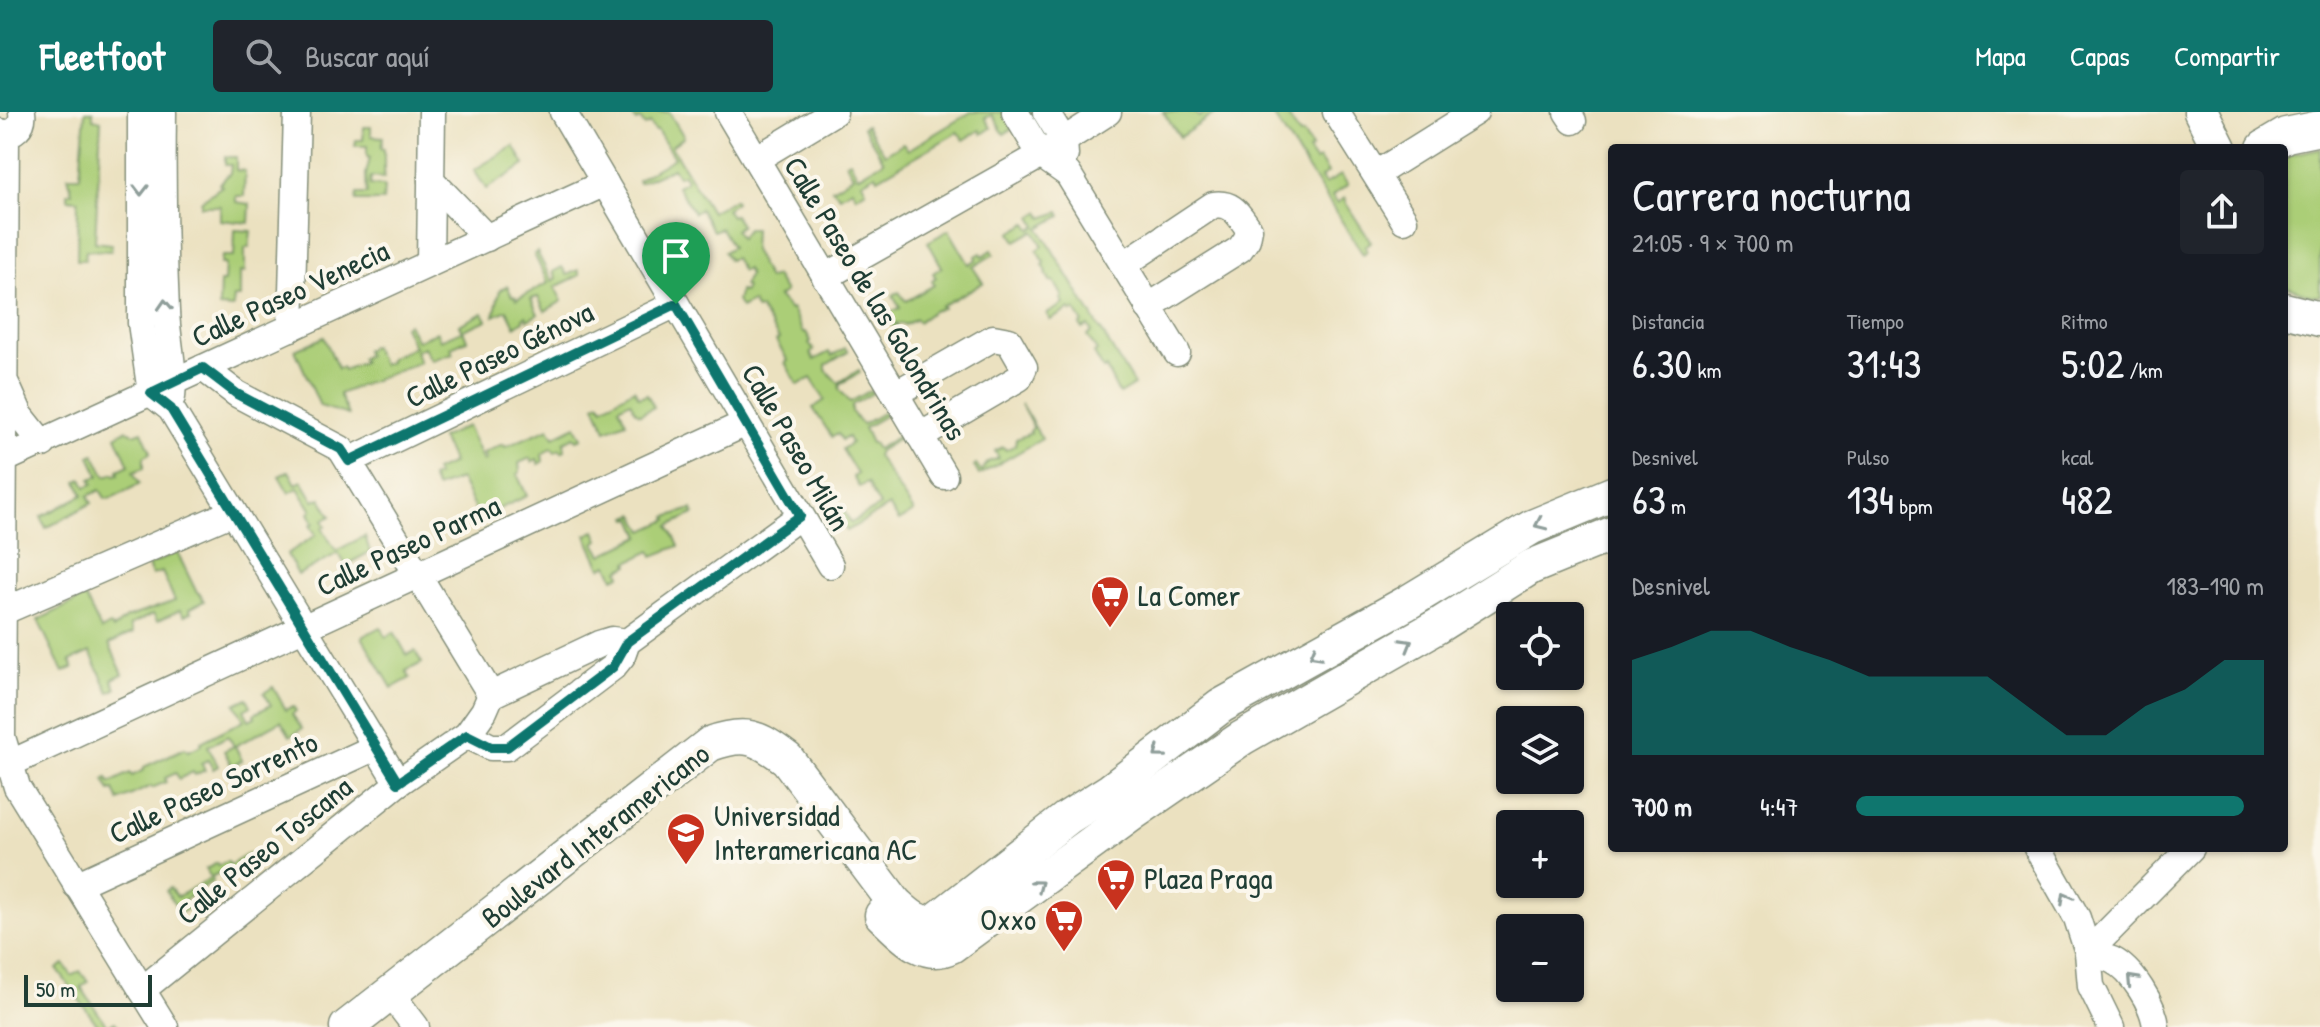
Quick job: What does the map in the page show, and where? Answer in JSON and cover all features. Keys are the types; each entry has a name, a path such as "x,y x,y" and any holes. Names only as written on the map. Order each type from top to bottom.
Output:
{"main road":[{"path":"2201,112 2217,144"},
{"path":"2279,112 2316,128"},
{"path":"2271,144 2286,135 2316,128"},
{"path":"2288,312 2307,322"},
{"path":"942,934 1067,818 1111,790 1221,706 1405,604 1532,527 1608,496"},
{"path":"942,934 1133,813 1242,738 1436,627 1531,567 1608,536"},
{"name":"Boulevard Interamericano","path":"347,1027 710,744 730,737 747,737 764,742 787,759 895,903 909,917 942,934 942,951 920,947 906,938 880,913 781,778 767,766 749,759 731,761 715,767 397,1020"}],"street":[{"path":"22,112 21,124 12,133 3,133 2,737 17,787 165,1027"},
{"path":"141,112 141,323 165,395 398,783"},
{"path":"163,112 165,395"},
{"path":"291,328 297,112"},
{"path":"430,263 432,112"},
{"name":"Calle Paseo Milán","path":"563,112 830,565"},
{"name":"Calle Paseo de las Golondrinas","path":"728,112 944,476"},
{"path":"756,159 834,112"},
{"path":"1015,112 1041,155 1068,174 1177,353"},
{"path":"1046,112 1064,141 1068,174"},
{"path":"825,277 1041,155 1108,112"},
{"path":"1376,174 1475,112"},
{"path":"1343,115 1404,220"},
{"path":"431,180 487,238"},
{"name":"Calle Paseo Venecia","path":"3,460 165,395 203,368 605,183"},
{"path":"1123,265 1213,205 1223,203 1234,207 1249,229 1240,249 1148,307"},
{"name":"Calle Paseo Génova","path":"349,461 676,304"},
{"path":"895,394 993,338 1009,341 1024,367 1019,378 920,436"},
{"path":"203,368 237,394 341,449 491,695 599,644 612,640 627,642"},
{"path":"4,379 20,415 43,444"},
{"name":"Calle Paseo Parma","path":"9,764 746,423"},
{"path":"2,612 233,512"},
{"path":"467,735 491,747 507,747 613,667 627,642 800,516"},
{"name":"Calle Paseo Toscana","path":"142,990 398,783 467,735 491,695"},
{"name":"Calle Paseo Sorrento","path":"76,885 376,747"},
{"path":"2039,852 2077,918 2088,952 2091,986 2111,1027"},
{"path":"2088,952 2187,852"},
{"path":"2088,952 2115,962 2142,991 2155,1011 2156,1027"}],"green space":[{"path":"85,112 93,112 93,119 101,120 95,242 112,244 111,251 86,250 85,260 77,260 78,200 68,199 68,192 72,192 68,176 80,176"},
{"path":"631,112 669,112 684,137 671,146 711,212 734,199 736,202 726,209 741,225 735,230 740,238 747,229 754,229 753,250 768,279 775,276 785,292 778,297 792,309 803,333 806,332 814,350 810,353 814,360 829,352 832,356 845,348 848,352 826,365 826,370 838,383 859,370 860,373 840,384 839,389 850,402 871,390 873,393 852,405 852,412 863,424 884,412 886,415 864,428 877,449 899,436 877,456 914,512 899,521 889,506 847,531 834,510 841,506 851,523 880,506 867,483 859,487 853,477 857,474 842,449 851,443 848,437 842,440 838,434 832,437 813,408 825,400 811,378 798,385 785,363 788,361 776,341 779,339 760,309 757,310 752,302 741,308 737,301 740,291 744,292 746,287 743,286 749,274 746,269 742,271 734,258 729,260 724,252 732,247 721,228 713,231 700,209 694,213 677,186 686,181 683,174 678,176 673,168 639,183 638,180 674,158 657,130 650,123 645,126 640,119 636,121"},
{"path":"971,112 1006,112 1015,127 1004,134 992,115 985,118 991,128 982,134 980,130 964,140 958,132 878,178 876,174 862,182 866,190 856,196 852,189 840,196 832,189 853,176 846,163 850,161 858,176 884,161 863,127 866,125 885,154 903,143 908,150"},
{"path":"1163,112 1195,112 1199,117 1207,112 1217,112 1180,137"},
{"path":"1271,112 1285,112 1300,135 1303,134 1312,148 1308,151 1315,161 1319,159 1328,173 1321,178 1325,184 1341,175 1348,185 1332,196 1337,203 1345,198 1371,242 1365,246 1367,251 1363,254"},
{"path":"364,127 371,127 371,136 383,137 384,178 371,177 370,185 384,186 383,201 356,201 357,194 367,194 366,174 370,158 367,157 367,146 355,146 356,140 363,140"},
{"path":"514,146 525,165 486,189 474,170"},
{"path":"2320,149 2320,296 2288,287 2288,156"},
{"path":"225,157 236,157 236,170 245,171 244,196 236,196 236,202 250,204 249,223 220,220 220,206 201,206 201,201 222,186 219,184 230,173 231,165 225,165"},
{"path":"1040,212 1043,218 1059,212 1061,216 1039,228 1134,385 1119,394 1106,368 1103,369 1094,353 1097,351 1087,336 1092,332 1088,326 1082,329 1080,325 1083,323 1075,310 1072,312 1070,309 1050,320 1047,314 1064,304 1063,297 1046,274 1045,263 1037,250 1043,246 1034,231 1016,241 1011,233 1027,223 1031,229 1037,226 1032,217"},
{"path":"235,230 251,231 249,247 245,248 245,272 240,272 240,297 234,297 233,308 219,307 220,282 224,282 222,256 234,256"},
{"path":"949,230 969,264 977,259 976,256 981,253 983,256 992,250 994,254 973,267 983,283 918,322 916,319 905,325 895,323 900,332 898,334 885,314 900,308 893,296 899,292 906,301 934,285 932,281 936,278 933,273 942,267 928,242"},
{"path":"537,252 552,281 556,278 553,272 562,267 567,275 578,270 580,275 555,287 562,301 545,311 538,297 531,299 538,314 528,320 526,316 515,326 507,310 494,316 500,290 507,286 517,299 548,283 534,254"},
{"path":"483,313 487,320 463,330 467,340 451,347 453,353 431,360 424,347 415,351 420,362 339,394 348,415 320,406 295,350 324,337 338,369 342,367 344,370 363,362 361,358 367,355 365,350 373,346 382,365 389,362 389,358 414,347 404,326 408,324 417,341 437,332 440,340 462,331 459,325"},
{"path":"634,389 639,397 647,394 654,407 640,414 630,401 619,407 626,422 606,430 595,405 600,402 603,407"},
{"path":"1021,404 1042,439 979,475 974,466 976,464 981,471 988,462 999,458 995,451 1003,447 1006,450 1015,445 1016,439 1031,433 1033,428"},
{"path":"467,426 483,461 486,459 483,453 549,428 554,437 576,426 582,438 577,440 574,437 564,442 565,450 562,452 560,449 555,452 552,448 542,454 543,462 539,464 537,459 532,462 530,458 519,463 520,472 517,474 527,496 479,518 460,479 436,488 431,478 436,476 435,471 453,463 441,438"},
{"path":"126,430 134,434 142,431 151,452 144,457 144,468 133,472 140,484 109,499 100,490 88,496 92,503 46,528 41,517 83,495 77,481 82,479 86,487 93,484 91,479 99,476 90,456 94,454 106,476 119,474 118,470 129,465 116,436"},
{"path":"289,471 296,484 302,481 314,501 321,498 331,516 323,520 326,526 322,528 336,551 365,536 370,552 346,565 338,553 298,575 287,554 316,535 310,525 314,523 309,513 312,511 298,488 289,493 279,476"},
{"path":"692,509 694,514 669,526 679,546 653,556 651,551 628,562 629,565 619,570 621,575 614,578 608,565 601,568 586,535 595,531 599,540 595,543 602,555 641,536 633,518 628,517 635,514 644,531 668,520 667,517"},
{"path":"177,552 204,601 189,609 191,612 184,616 180,610 157,621 153,614 130,625 133,633 109,644 123,674 112,679 116,689 109,692 90,652 70,661 73,668 63,672 38,620 85,597 101,630 110,625 113,629 126,618 175,601 162,572 152,575 148,566"},
{"path":"380,627 386,637 394,632 407,655 415,651 422,663 406,671 410,678 392,688 362,637"},
{"path":"273,687 286,710 293,706 296,711 292,714 302,729 290,736 281,721 235,746 242,760 232,766 224,751 234,746 228,736 208,746 218,766 213,769 208,760 201,763 205,770 195,775 193,772 179,779 176,773 165,778 166,782 119,801 114,790 110,791 104,780 107,778 110,783 130,773 132,776 185,748 188,751 202,745 201,742 244,720 235,704 247,698 251,706 244,710 249,720 255,717 254,714 271,705 264,693"},
{"path":"250,853 255,860 230,879 224,870 211,877 213,881 184,900 189,908 180,913 166,891 170,888 177,897 211,878 206,869 227,861 230,865"},
{"path":"64,964 72,976 80,971 88,982 81,987 107,1026 115,1022 119,1027 99,1027 57,969"}],"place":[{"name":"La Comer","path":"1110,629"},
{"name":"Universidad Interamericana AC","path":"686,866"},
{"name":"Plaza Praga","path":"1116,912"},
{"name":"Oxxo","path":"1064,953"}],"route":[{"path":"676,304 800,516 627,642 622,656 613,667 507,747 491,747 467,735 398,783 171,409 151,393 203,368 237,394 341,449 349,461 676,304"}]}
